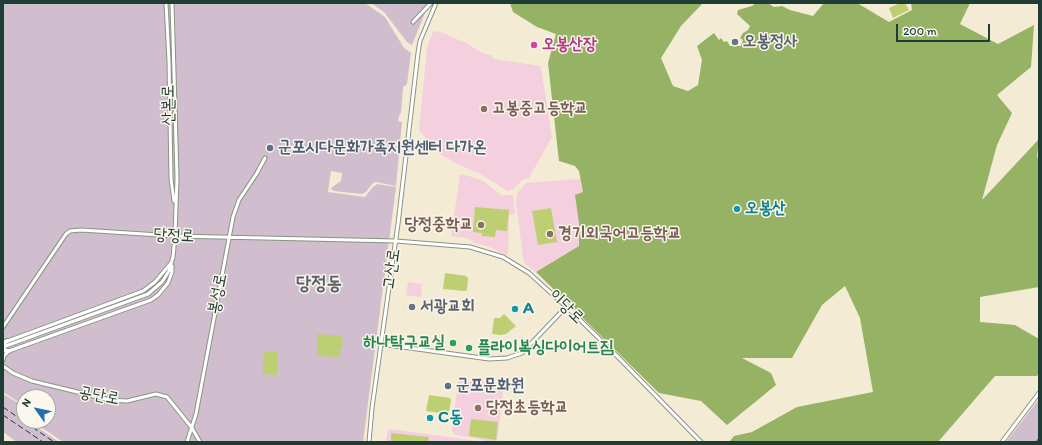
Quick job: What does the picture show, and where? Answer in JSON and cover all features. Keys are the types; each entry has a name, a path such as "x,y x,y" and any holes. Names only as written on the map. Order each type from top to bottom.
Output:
{"main road":[{"path":"4,344 6,351 9,351"},
{"path":"3,353 9,351"}],"street":[{"name":"산본로","path":"166,3 169,61 171,178 175,206"},
{"name":"산본로","path":"4,344 96,314 148,294 166,276 172,262 175,236 177,178 172,3"},
{"path":"413,22 432,3"},
{"name":"고산로","path":"369,442 380,344 396,241 418,53 420,41 436,3"},
{"name":"봉성로","path":"187,442 192,428 202,385 235,209 265,158"},
{"name":"당정로","path":"3,327 66,234 70,231 81,230 229,238 396,241"},
{"name":"이당로","path":"396,241 470,247 503,257 524,269 566,307 632,371 701,442"},
{"path":"4,344 143,291 155,282 172,262"},
{"path":"5,367 3,360 4,356 9,351 151,300 158,295 168,283 172,272 172,262"},
{"path":"380,344 489,359 507,358 522,353 566,307"},
{"name":"공단로","path":"5,367 13,373 32,381 110,400 127,401 156,394 167,397 192,428 200,442"},
{"path":"1002,442 1039,392"}],"shaded area":[{"path":"3,3 365,3 385,17 404,48 411,53 407,84 403,87 401,113 398,121 402,122 396,186 376,182 362,194 334,191 331,188 341,181 342,173 331,171 328,192 365,197 377,184 396,187 363,442 63,442 44,429 56,429 56,389 16,389 16,400 3,392"},
{"path":"371,3 429,3 412,45 407,42 384,12"},
{"name":"고봉중고등학교","path":"438,31 466,43 482,53 491,55 494,59 540,66 541,68 552,137 529,178 523,179 514,189 508,191 480,174 455,163 437,152 419,130 427,48 433,32"},
{"name":"당정중학교","path":"460,174 476,178 486,183 501,195 513,195 515,214 509,215 508,256 490,247 474,243 468,238 451,236"},
{"name":"경기외국어고등학교","path":"580,179 583,192 579,223 579,246 536,272 524,263 516,203 517,193 526,183"},
{"path":"408,282 422,284 421,297 406,295"},
{"name":"당정초등학교","path":"458,382 504,384 497,442 487,442 479,439 455,435 452,431"},
{"path":"3,394 16,402 16,429 40,429 59,442 17,442 3,432"},
{"path":"1039,399 1039,442 1006,442"},
{"path":"390,429 481,442 386,442 387,431"}],"green space":[{"path":"510,3 703,3 681,26 661,58 673,86 688,91 698,85 702,60 697,46 714,33 719,40 721,38 724,42 727,41 730,46 741,46 743,40 740,38 750,26 737,14 738,10 752,6 756,3 768,3 774,7 782,6 790,10 813,16 824,3 857,3 889,22 912,10 911,3 970,3 960,24 998,44 1034,25 1031,67 997,95 1012,113 997,145 982,200 1039,139 1037,157 1039,158 1039,287 980,297 980,322 1015,325 1039,339 1039,373 1037,376 995,376 938,442 729,442 734,436 752,432 797,407 873,392 860,318 845,286 822,305 792,358 742,358 771,373 776,385 727,425 701,401 659,393 536,272 579,246 579,223 575,195 583,192 579,171 575,166 559,161 548,63 556,34 537,27 513,12"},
{"path":"900,3 905,3 909,10 893,18 889,8"},
{"path":"475,207 509,210 507,231 496,230 495,237 482,236 482,233 473,232"},
{"path":"551,208 557,242 538,245 532,211"},
{"path":"445,273 466,276 468,278 467,290 443,289"},
{"path":"504,314 516,326 506,334 492,334 494,318 500,318"},
{"path":"317,334 342,336 343,346 340,349 340,357 317,356"},
{"path":"264,352 278,352 277,375 263,374"},
{"path":"429,395 450,398 451,400 448,414 426,411"},
{"path":"471,419 498,422 496,440 469,436"},
{"path":"391,433 429,437 428,442 391,442"}],"railway":[{"path":"3,407 54,442"},
{"path":"3,415 43,442"},
{"path":"1036,442 1039,438"}],"place":[{"name":"오봉정사","path":"735,42"},
{"name":"오봉산장","path":"534,45"},
{"name":"고봉중고등학교","path":"484,109"},
{"name":"군포시다문화가족지원센터 다가온","path":"270,148"},
{"name":"오봉산","path":"737,209"},
{"name":"당정중학교","path":"481,225"},
{"name":"경기외국어고등학교","path":"550,234"},
{"name":"서광교회","path":"412,307"},
{"name":"A","path":"515,309"},
{"name":"하나탁구교실","path":"453,343"},
{"name":"플라이복싱다이어트짐","path":"469,348"},
{"name":"군포문화원","path":"448,386"},
{"name":"당정초등학교","path":"478,408"},
{"name":"C동","path":"430,418"}],"district":[{"name":"당정동","path":"319,284"}]}
